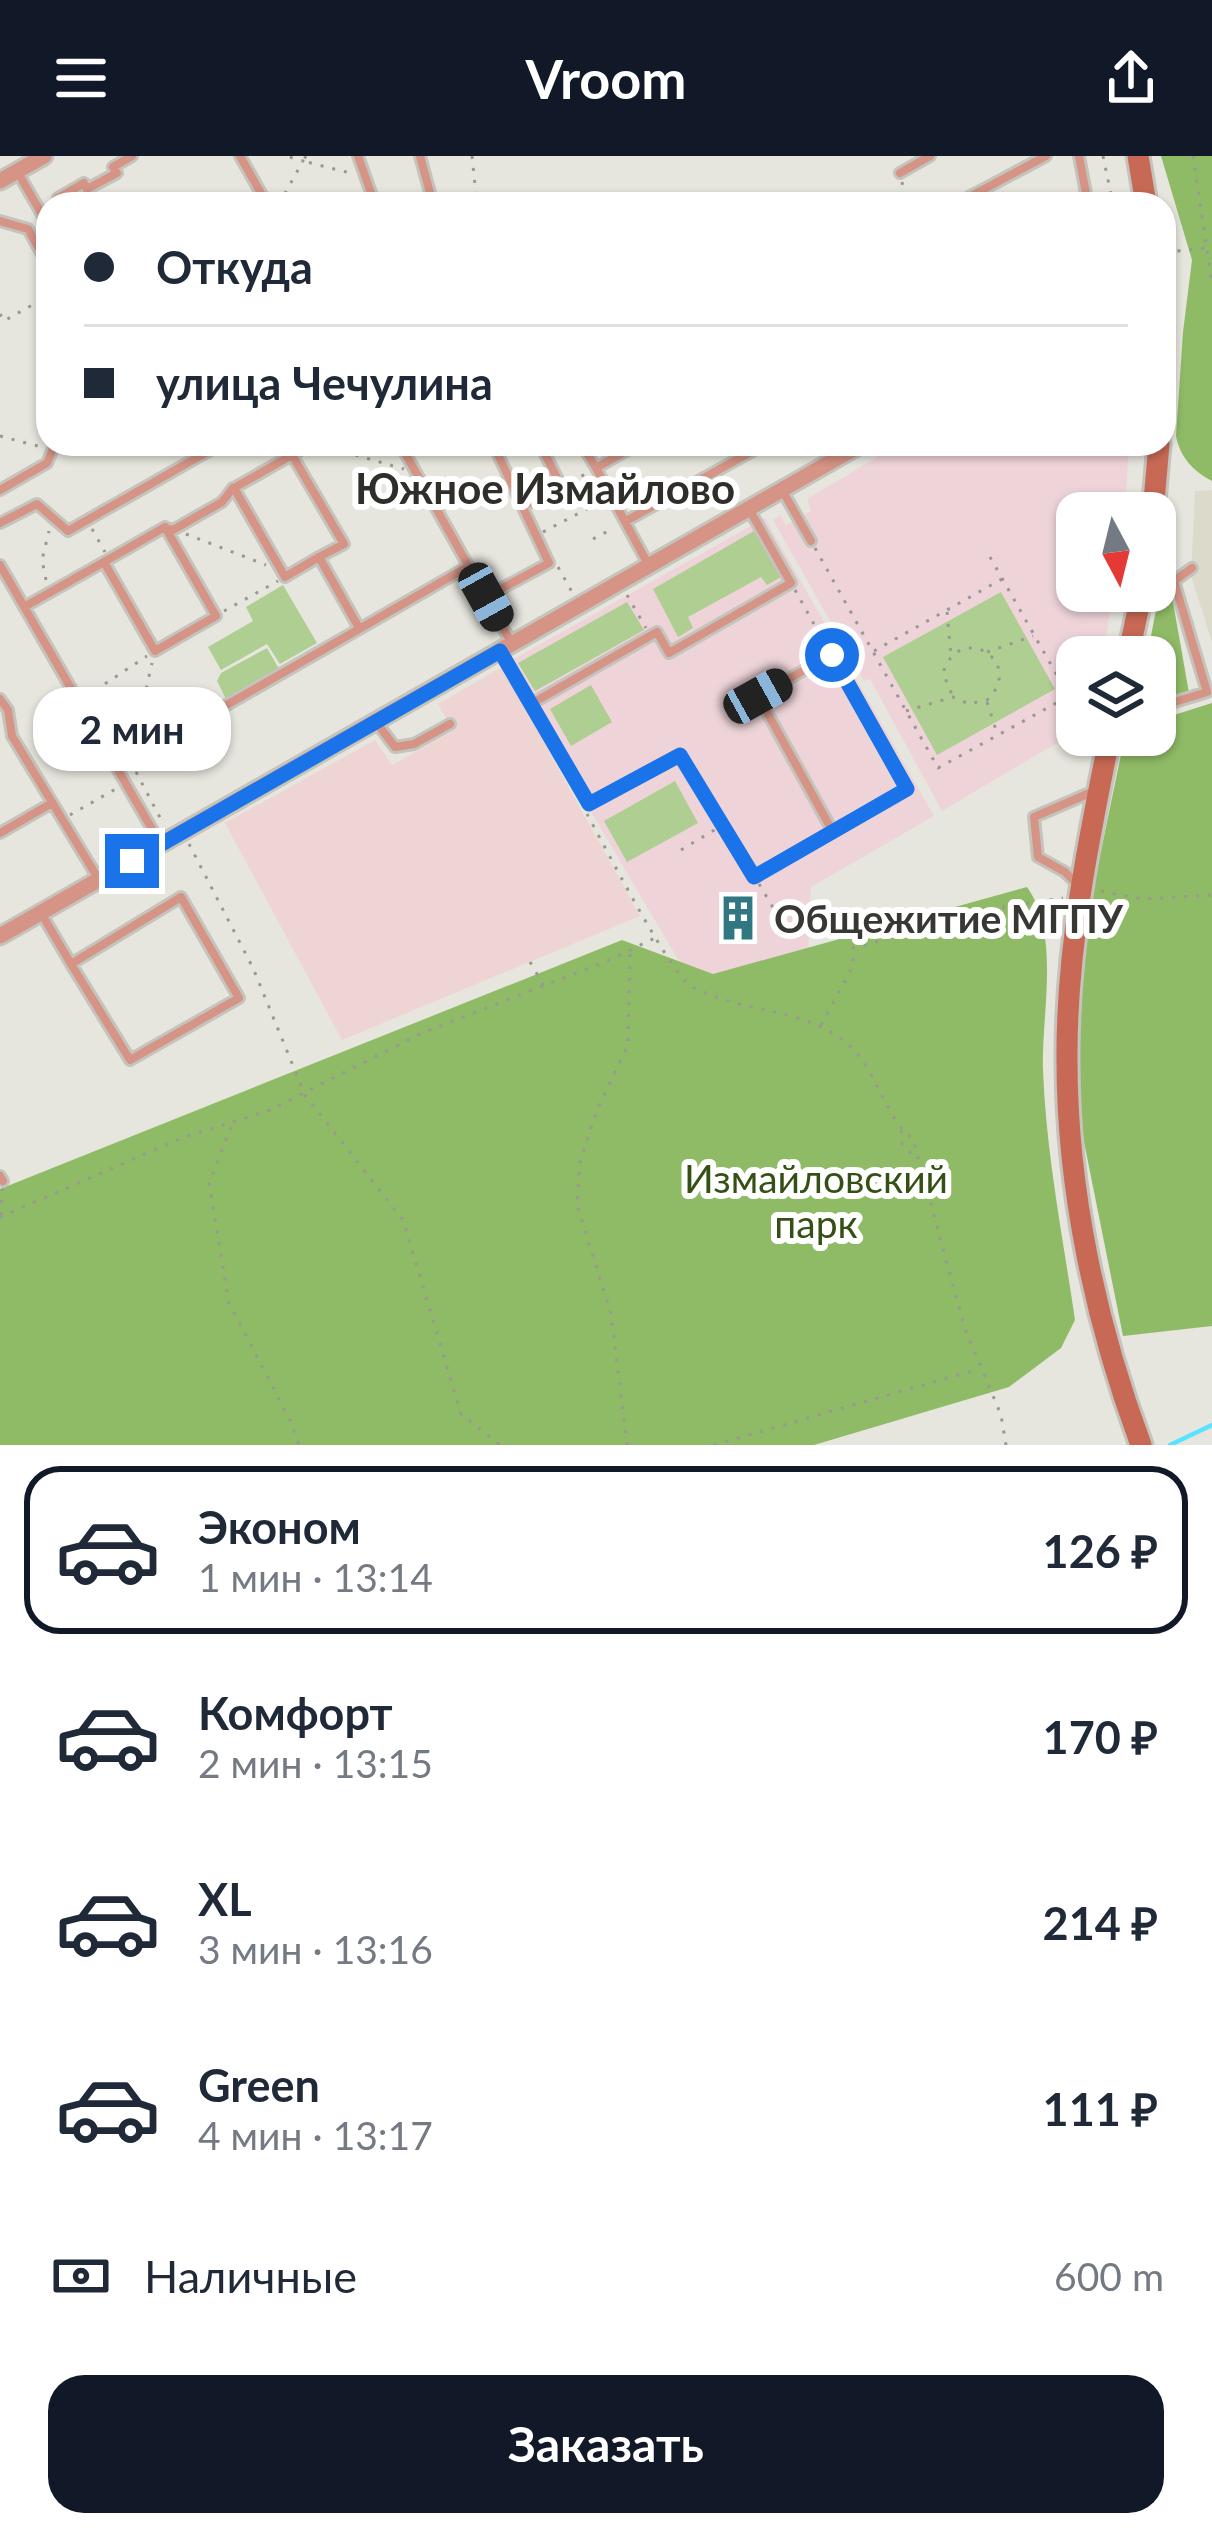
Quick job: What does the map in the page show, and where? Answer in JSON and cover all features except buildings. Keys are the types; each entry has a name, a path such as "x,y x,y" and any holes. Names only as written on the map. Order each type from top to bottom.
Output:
{"main road":[{"path":"1138,156 1144,192"},
{"path":"1159,456 1160,492"},
{"path":"1106,756 1076,891 1067,1060 1071,1138 1103,1323 1141,1445"}],"street":[{"path":"0,181 44,156"},
{"path":"0,936 161,844 276,786 376,722 841,456"}],"lane":[{"path":"72,192 84,183 87,190 117,172 113,167 132,156"},
{"path":"239,156 259,192"},
{"path":"358,156 371,192"},
{"path":"420,156 430,192"},
{"path":"899,173 930,156"},
{"path":"978,192 1046,156"},
{"path":"1078,156 1086,192"},
{"path":"17,171 36,204"},
{"path":"0,221 28,229 36,243"},
{"path":"0,490 47,463 49,456"},
{"path":"0,523 37,504 68,531 200,456"},
{"path":"24,608 222,502 233,488 289,456"},
{"path":"233,488 284,575 344,544 293,456"},
{"path":"407,456 486,597 531,704 589,804 680,755 754,877 833,832 907,789 832,655 758,696 833,832"},
{"path":"486,597 549,563 499,456"},
{"path":"522,506 562,488 546,456"},
{"path":"589,456 649,566"},
{"path":"596,468 617,456"},
{"path":"626,521 743,456"},
{"path":"782,490 811,541"},
{"path":"531,704 650,635 657,632 669,653 791,583 748,509"},
{"path":"106,561 155,651 215,616 169,528"},
{"path":"319,557 359,628"},
{"path":"0,565 161,844"},
{"path":"117,768 469,566"},
{"path":"1176,580 1192,568"},
{"path":"1176,588 1207,692 1176,702"},
{"path":"0,699 8,710 12,736 98,880"},
{"path":"376,722 395,747 415,744 450,724"},
{"path":"1076,891 1065,872 1038,857 1034,817 1076,801 1101,781"},
{"path":"0,833 52,803"},
{"path":"41,913 70,964 130,1060 239,998 181,898 70,964"}],"path":[{"path":"286,156 365,177"},
{"path":"472,156 476,192"},
{"path":"1103,156 1110,192"},
{"path":"1193,156 1212,285"},
{"path":"286,192 304,158"},
{"path":"1176,251 1205,248"},
{"path":"0,314 4,321 36,303"},
{"path":"0,436 36,444"},
{"path":"357,456 416,473"},
{"path":"562,488 596,468"},
{"path":"536,536 611,496"},
{"path":"49,593 42,560 52,517"},
{"path":"87,520 106,561"},
{"path":"593,539 626,521"},
{"path":"169,528 236,550 284,575"},
{"path":"811,541 938,769 1056,703"},
{"path":"991,557 1056,674"},
{"path":"555,560 572,592"},
{"path":"215,616 284,575"},
{"path":"872,651 1003,579"},
{"path":"791,583 832,655"},
{"path":"628,596 650,635"},
{"path":"946,610 951,656 943,673 953,698"},
{"path":"951,656 968,648 987,652 1035,636"},
{"path":"78,701 155,651"},
{"path":"155,651 129,761 164,825"},
{"path":"906,711 953,698 969,704 987,700 1000,677 987,652"},
{"path":"987,700 998,735"},
{"path":"62,819 126,783"},
{"path":"682,850 723,826"},
{"path":"188,843 253,968 305,1095 403,1220 461,1414 500,1445"},
{"path":"754,877 790,936"},
{"path":"820,1027 853,966 853,948 1008,906 1050,903 1076,891 1142,899 1212,896"},
{"path":"1,1179 0,1217 182,1138 305,1095 422,1033 659,936 685,983 717,998 820,1027 852,1049 876,1082 900,1129 902,1144 915,1158"},
{"path":"627,1445 611,1314 578,1204 580,1163 628,1045 630,951"},
{"path":"530,962 544,986"},
{"path":"232,1123 209,1184 230,1304 299,1445"},
{"path":"900,1129 913,1139 965,1329 1001,1415 1006,1445"},
{"path":"714,1445 981,1368"}],"shaded area":[{"path":"879,456 1128,456 1126,492 1056,492 1056,612 1110,612 1106,636 1056,636 1056,743 942,811 870,679 864,681 773,520 780,515 786,525 811,511 807,499"},
{"path":"1212,490 1212,642 1191,576 1195,491"},
{"path":"765,518 934,816 811,887 808,963 689,978 512,678 521,672 514,659"},
{"path":"502,667 640,916 342,1040 225,823 375,740 392,765 453,731 438,704"}],"green space":[{"path":"1161,156 1212,156 1212,481 1188,463 1176,436 1192,260 1176,192 1172,192"},
{"path":"754,531 781,577 767,585 761,577 688,617 693,628 678,637 653,589"},
{"path":"283,585 317,643 280,664 267,644 221,670 208,647 253,621 246,607"},
{"path":"1001,592 1055,689 937,755 883,657"},
{"path":"627,602 644,630 535,691 518,663"},
{"path":"1156,612 1175,612 1189,693 1176,697 1176,636 1151,636"},
{"path":"267,648 279,669 226,699 217,681 221,673"},
{"path":"591,685 612,722 571,746 550,709"},
{"path":"1212,703 1212,1326 1123,1336 1081,1127 1077,1049 1089,909 1121,756 1176,756 1176,714"},
{"path":"675,781 698,823 627,862 604,821"},
{"name":"Измайловский парк","path":"1027,887 1044,928 1045,1101 1075,1320 1061,1348 1009,1387 814,1445 0,1445 0,1189 622,940 713,974"}],"waterway":[{"path":"1170,1445 1212,1425"}],"place":[{"name":"Общежитие МГПУ","path":"738,918"}],"district":[{"name":"Южное Измайлово","path":"545,488"}],"route":[{"path":"132,861 500,651 589,804 680,755 754,877 907,789 832,655"}]}
